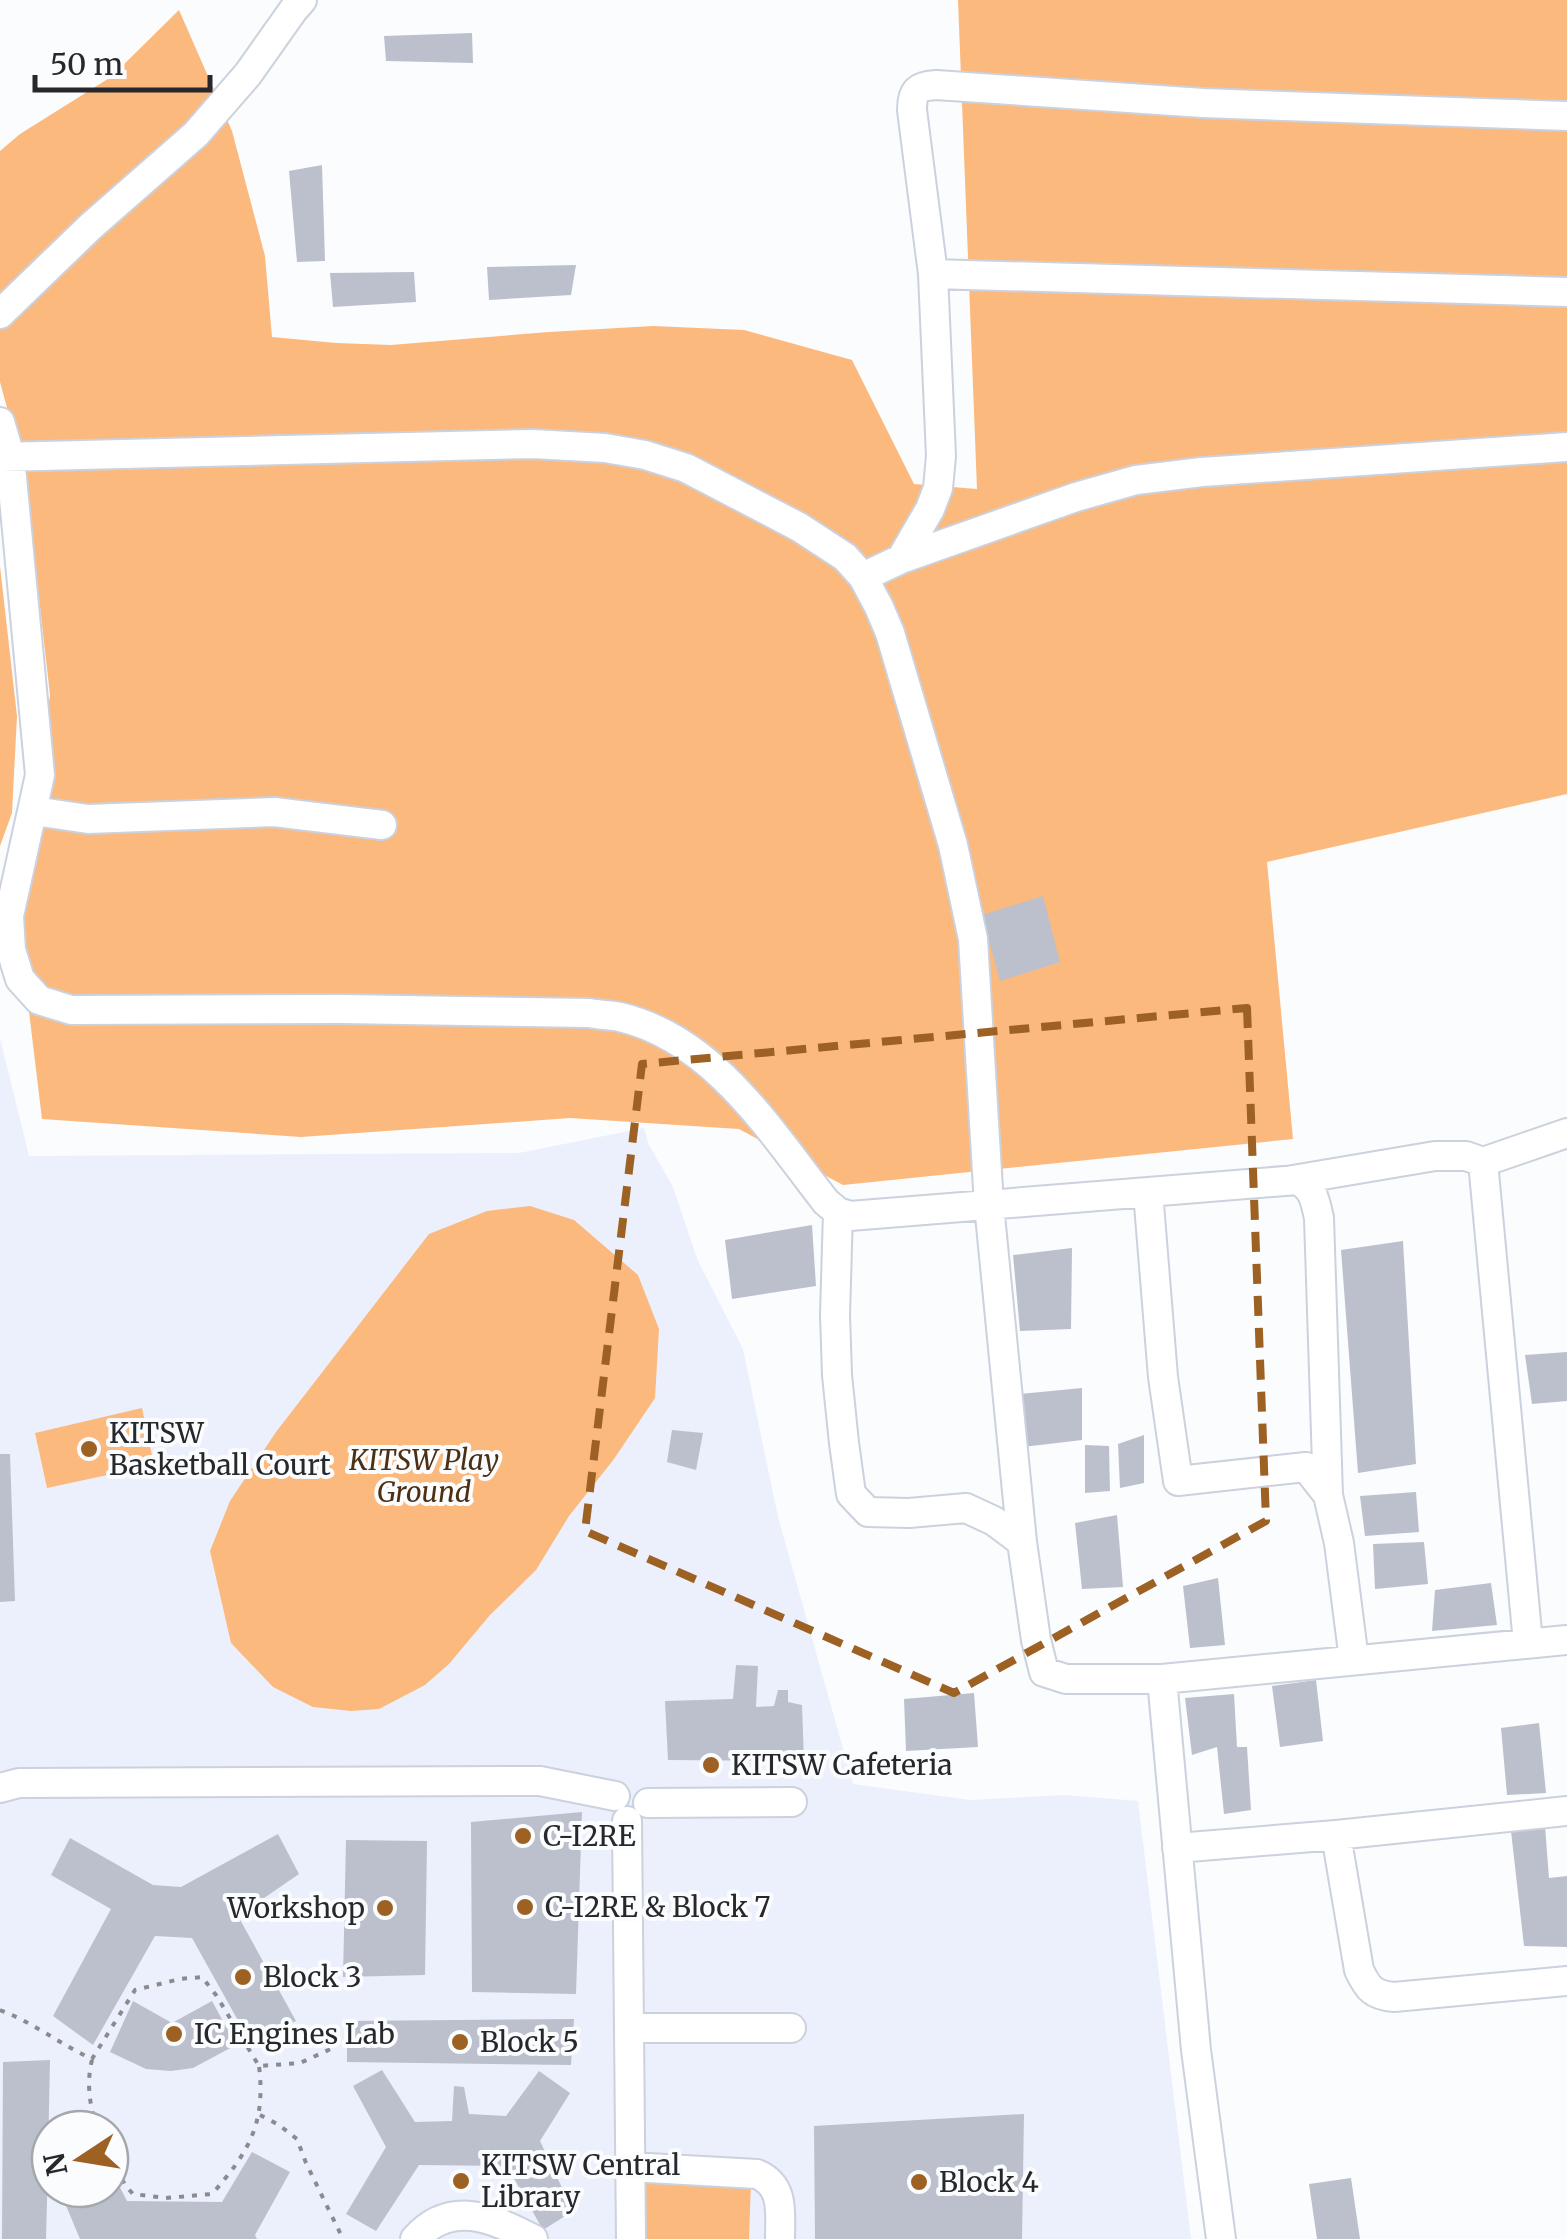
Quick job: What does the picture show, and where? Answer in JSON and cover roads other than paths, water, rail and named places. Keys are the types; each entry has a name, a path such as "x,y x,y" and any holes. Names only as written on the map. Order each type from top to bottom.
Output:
{"street":[{"path":"0,314 102,216 196,134 248,74 302,0"},
{"path":"902,559 930,510 938,488 942,456 933,274 912,110 916,89 924,85 1203,103 1567,116"},
{"path":"933,274 1567,292"},
{"path":"0,422 40,776 9,916 11,950 20,979 39,1000 71,1010 589,1013 621,1017 661,1032 724,1078 756,1112 826,1202 850,1216 1285,1181 1435,1156 1466,1156 1483,1162 1567,1133"},
{"path":"5,456 533,444 605,448 686,468 799,528 845,558 864,577 890,633 953,845 973,938 989,1205 1022,1542 1044,1672 1066,1679 1162,1679 1567,1640"},
{"path":"864,577 902,559 1076,497 1136,480 1567,447"},
{"path":"34,811 88,819 274,812 382,826"},
{"path":"1483,1162 1528,1643"},
{"path":"1285,1181 1315,1199 1318,1218 1328,1495 1339,1543 1354,1660"},
{"path":"1148,1192 1162,1377 1178,1482 1306,1467 1328,1495"},
{"path":"838,1212 836,1355 850,1494 868,1512 966,1508 994,1521 1022,1542"},
{"path":"1162,1679 1196,2050 1221,2239"},
{"path":"0,1788 19,1783 540,1780 630,1807 792,1802"},
{"path":"630,1807 631,2239"},
{"path":"1178,1848 1567,1811"},
{"path":"1336,1835 1359,1970 1367,1986 1380,1996 1567,1980"},
{"path":"629,2028 791,2028"},
{"path":"630,2167 756,2174 766,2178 779,2194 780,2239"},
{"path":"415,2239 440,2218 464,2215 481,2216 533,2239"}],"place":[{"name":"KITSW Basketball Court","path":"89,1449"},
{"name":"KITSW Cafeteria","path":"711,1765"},
{"name":"C-I2RE","path":"523,1836"},
{"name":"C-I2RE & Block 7","path":"525,1907"},
{"name":"Workshop","path":"385,1908"},
{"name":"Block 3","path":"243,1977"},
{"name":"IC Engines Lab","path":"174,2034"},
{"name":"Block 5","path":"460,2042"},
{"name":"KITSW Central Library","path":"461,2181"},
{"name":"Block 4","path":"919,2182"}],"park label":[{"name":"KITSW Play Ground","path":"424,1476"}]}
